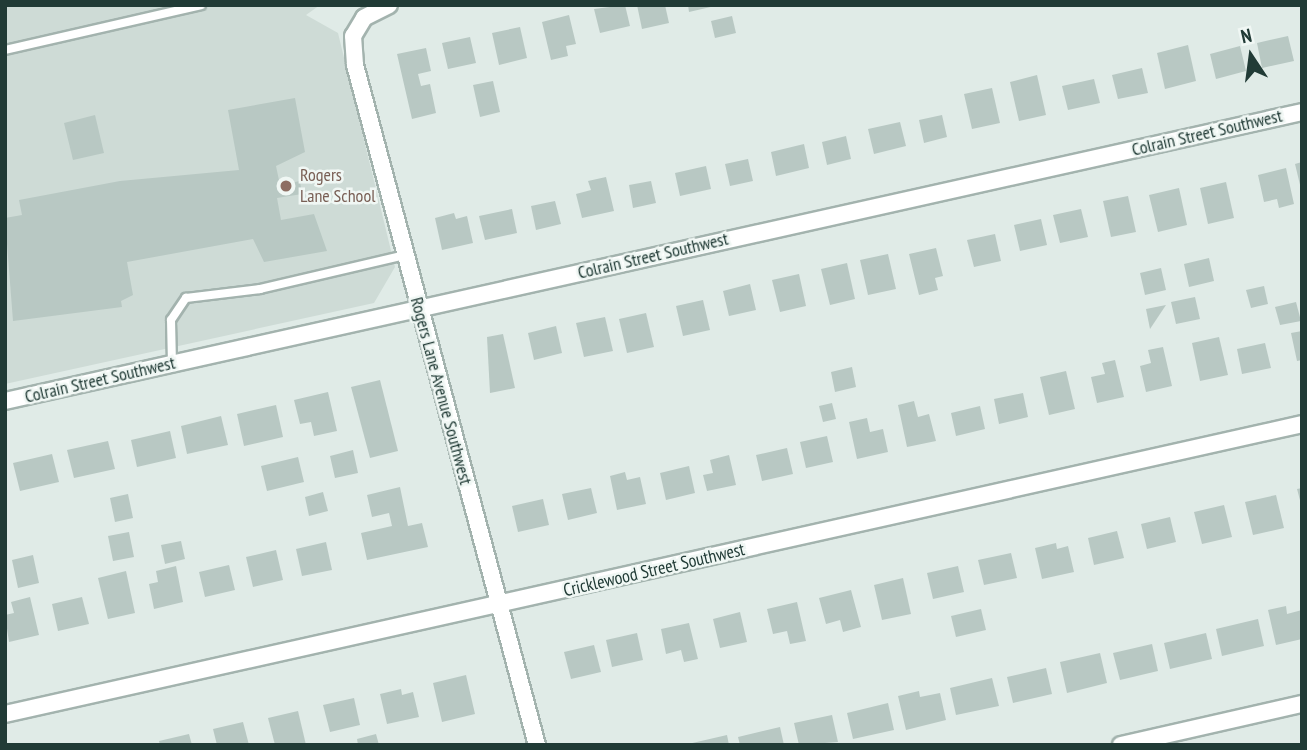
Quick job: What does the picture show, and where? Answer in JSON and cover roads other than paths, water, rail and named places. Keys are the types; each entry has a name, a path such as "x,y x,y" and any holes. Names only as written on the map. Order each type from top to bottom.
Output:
{"street":[{"name":"Rogers Lane Avenue Southwest","path":"389,5 365,18 353,36 355,65 537,745"},
{"name":"Colrain Street Southwest","path":"5,401 1302,112"},
{"name":"Cricklewood Street Southwest","path":"5,714 1302,424"},
{"path":"1121,745 1302,704"}],"lane":[{"path":"5,50 201,5"},
{"path":"172,363 171,320 186,298 260,289 405,255"}],"place":[{"name":"Rogers Lane School","path":"286,186"}]}
